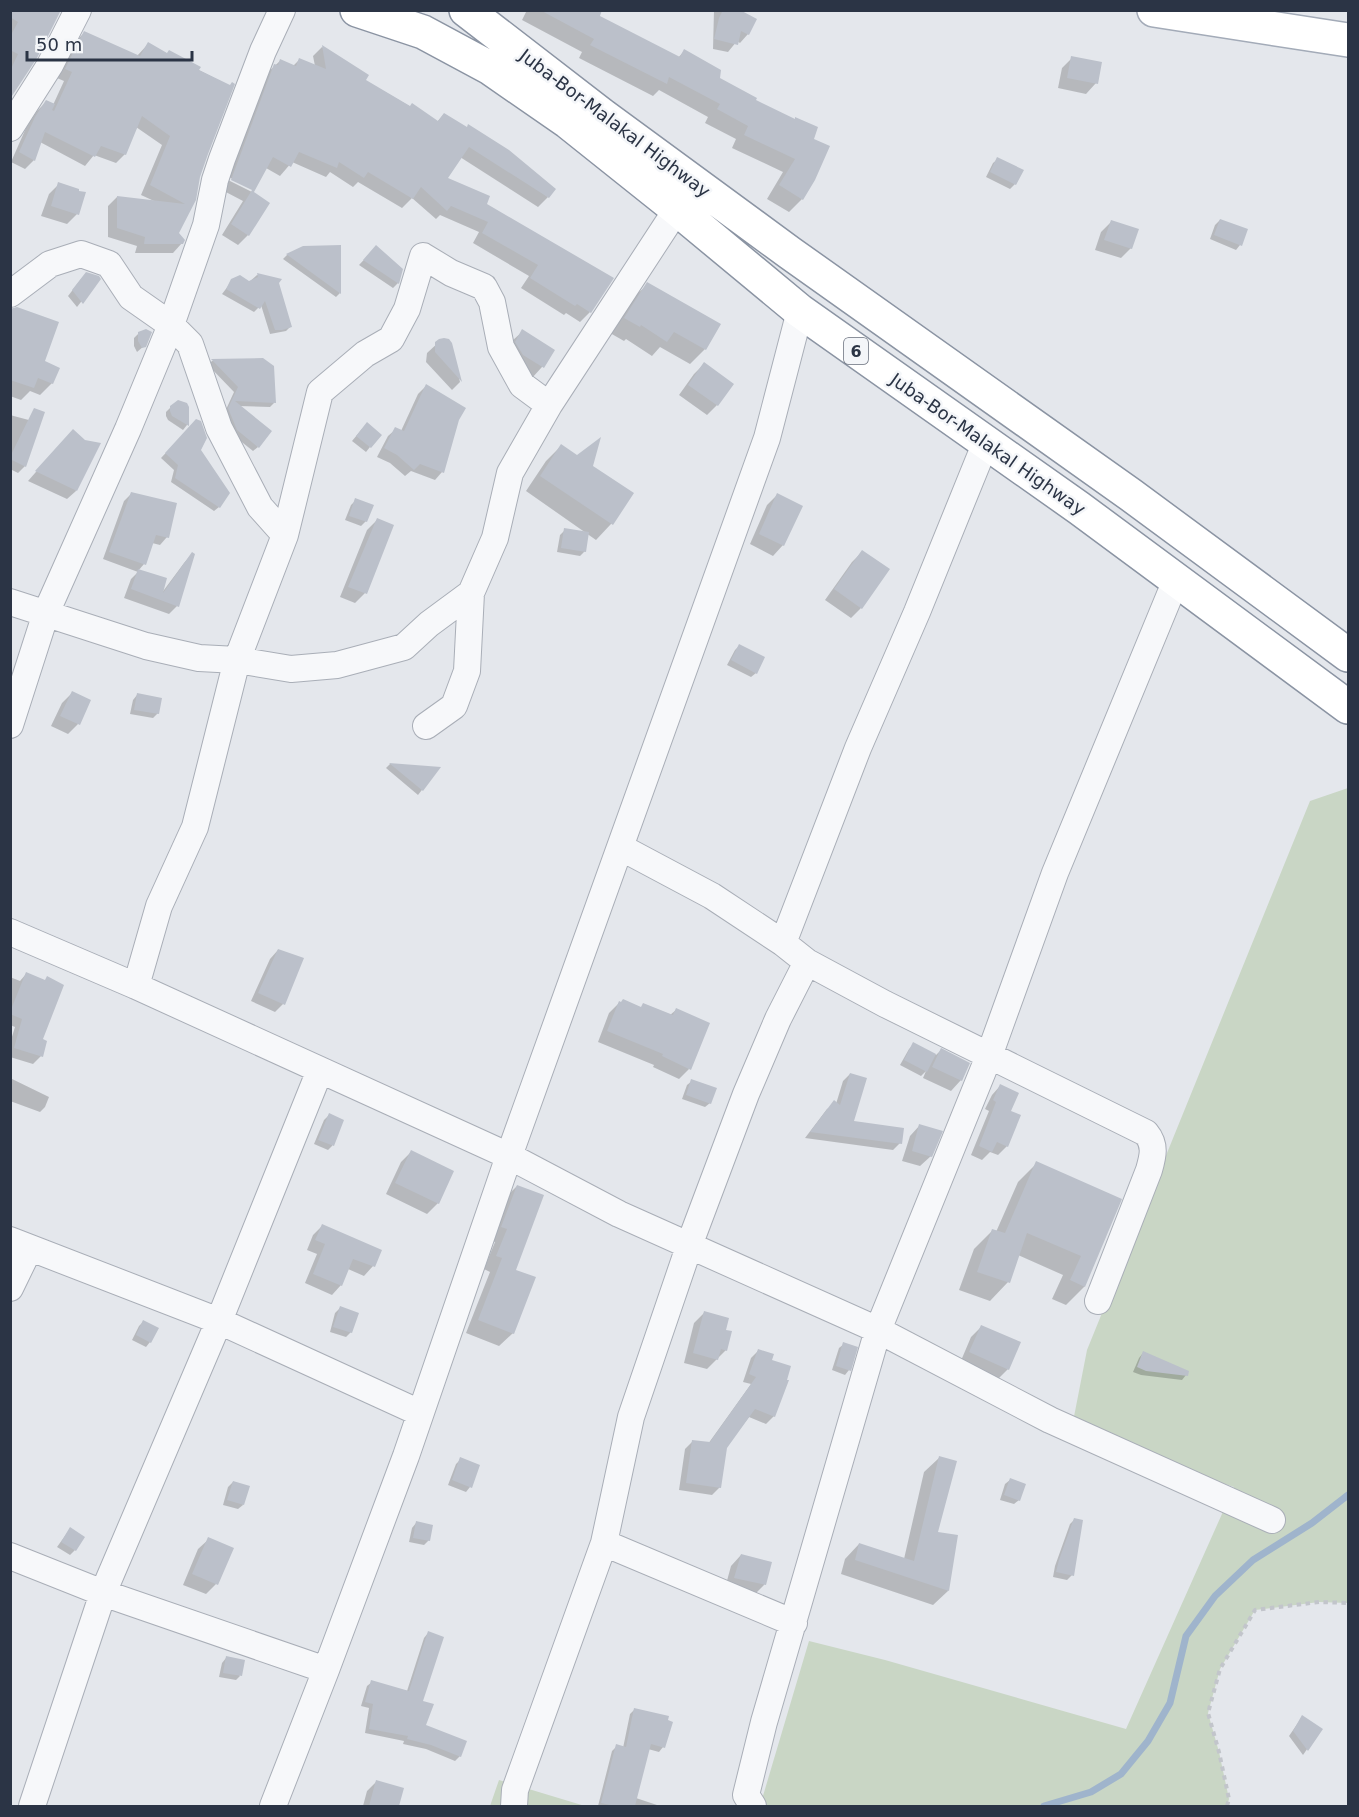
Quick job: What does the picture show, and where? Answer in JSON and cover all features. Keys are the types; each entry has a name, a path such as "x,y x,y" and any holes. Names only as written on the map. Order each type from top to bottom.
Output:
{"main road":[{"name":"Juba-Bor-Malakal Highway","path":"357,10 423,32 490,68 568,122 800,311 1079,508 1348,707"},
{"name":"Juba-Bor-Malakal Highway","path":"466,10 602,115 790,253 1131,495 1348,655"},
{"path":"1154,10 1348,40"}],"street":[{"path":"10,128 50,65 78,10"},
{"path":"10,725 46,613 128,429 171,325 206,225 215,180 222,159 263,51 282,10"},
{"path":"426,726 454,706 467,671 471,593 495,537 510,473 549,405 677,209"},
{"path":"10,294 50,264 81,254 109,264 131,297 171,325 190,344 219,428 260,507 285,535"},
{"path":"136,987 159,906 195,827 237,660 285,535 320,392 365,354 391,339 407,309 423,256 451,273 484,288 492,302 501,347 522,385 549,405"},
{"path":"273,1806 326,1670 420,1413 509,1156 767,438 800,311"},
{"path":"783,943 858,748 917,612 986,442"},
{"path":"753,1806 746,1795 764,1722 878,1330 989,1056 1054,873 1176,580"},
{"path":"10,602 146,646 199,658 237,660 291,669 337,665 404,647 429,624 471,593"},
{"path":"620,847 712,896 783,943 807,962 885,1004 1146,1133 1152,1140 1153,1154 1149,1170 1098,1301"},
{"path":"10,932 509,1156 619,1214 878,1330 1050,1420 1272,1520"},
{"path":"514,1806 515,1790 604,1543 631,1417 690,1245 746,1094 778,1019 807,962"},
{"path":"32,1806 103,1593 219,1321 320,1070"},
{"path":"10,1288 20,1245 219,1321 420,1413"},
{"path":"604,1543 794,1623"},
{"path":"10,1556 103,1593 326,1670"}],"path":[{"path":"1227,1806 1229,1799 1208,1713 1220,1669 1255,1610 1319,1602 1348,1603"}],"green space":[{"path":"1348,788 1348,1603 1319,1602 1255,1610 1220,1669 1208,1713 1229,1799 1227,1806 760,1806 809,1641 885,1660 1126,1729 1234,1487 1071,1432 1087,1350 1310,801"},
{"path":"499,1780 585,1806 490,1806"}],"building":[{"path":"10,10 61,10 37,58 10,99 10,71 18,54 10,50 10,37 18,22 10,17"},
{"path":"540,10 602,10 600,16 680,57 684,49 721,70 720,78 757,98 756,100 795,119 795,117 818,127 814,139 830,146 803,200 779,185 795,159 744,135 748,126 717,109 720,104 669,77 667,84 590,45 594,39"},
{"path":"723,10 740,10 757,19 749,35 741,31 738,45 714,39"},
{"path":"84,31 140,56 148,42 167,53 169,50 201,67 199,70 230,85 232,82 235,84 200,177 196,200 179,233 185,240 183,244 144,244 145,237 117,228 117,196 185,204 150,185 170,136 142,116 126,155 101,146 95,157 45,132 35,161 19,152 35,117 46,100 55,104 52,110 54,111 72,72 65,69"},
{"path":"322,45 369,75 366,80 410,106 412,103 438,121 444,113 467,127 468,124 509,150 556,189 549,198 469,147 448,178 490,196 487,204 614,278 591,313 577,304 575,306 530,278 538,265 482,233 488,222 451,206 447,211 421,187 413,199 368,172 364,178 339,162 337,168 299,152 291,167 273,157 254,192 270,203 249,236 231,224 252,190 231,180 274,64 278,65 280,59 296,66 299,58 326,69"},
{"path":"1071,56 1102,62 1098,84 1067,78"},
{"path":"997,157 1024,170 1016,185 990,172"},
{"path":"58,182 86,192 79,215 51,206"},
{"path":"1220,219 1248,229 1242,246 1214,235"},
{"path":"1111,220 1139,229 1132,249 1104,240"},
{"path":"341,245 341,294 286,254 303,246"},
{"path":"376,245 403,269 399,284 363,260"},
{"path":"86,272 99,276 101,279 83,304 72,290"},
{"path":"257,273 282,279 279,283 292,327 275,330 265,301 260,309 226,289 231,279 240,275 249,281 258,277"},
{"path":"647,282 721,324 706,350 674,332 667,342 641,325 640,327 624,318"},
{"path":"17,307 59,322 45,361 60,368 53,384 38,378 34,388 10,380 10,309"},
{"path":"146,329 152,332 146,347 142,348 138,341 138,332"},
{"path":"522,329 555,350 544,368 523,355 515,342"},
{"path":"444,338 449,339 452,343 462,382 435,352 435,342"},
{"path":"263,358 274,366 276,403 235,401 272,431 259,448 237,430 228,408 238,387 211,359"},
{"path":"704,362 734,384 718,406 688,385"},
{"path":"426,384 466,408 459,420 444,473 420,464 414,470 397,455 384,448 395,427 404,431"},
{"path":"178,400 187,403 189,407 189,426 172,416 170,406"},
{"path":"34,408 45,412 26,467 10,457"},
{"path":"196,419 201,421 207,438 201,450 230,493 220,508 175,478 178,465 165,453"},
{"path":"367,422 382,435 371,448 356,436"},
{"path":"73,429 85,440 101,443 77,491 35,471"},
{"path":"601,437 593,466 634,493 613,525 540,476 561,444 577,455"},
{"path":"131,492 177,503 169,538 156,535 146,565 109,552"},
{"path":"777,493 803,506 784,546 759,534"},
{"path":"355,498 374,505 367,522 349,516"},
{"path":"377,518 394,525 367,594 348,587"},
{"path":"564,528 589,532 586,552 561,548"},
{"path":"862,550 890,569 862,609 834,589"},
{"path":"192,552 195,554 179,607 131,589 138,569 167,578 163,593"},
{"path":"739,644 765,657 757,674 731,660"},
{"path":"72,691 91,700 80,725 60,716"},
{"path":"137,693 162,698 159,714 134,710"},
{"path":"389,763 441,767 423,791"},
{"path":"278,949 304,958 285,1005 258,993"},
{"path":"26,972 45,980 47,976 64,985 43,1039 47,1041 43,1057 14,1048 22,1019 10,1012"},
{"path":"623,999 641,1007 643,1003 673,1015 676,1008 710,1023 691,1070 662,1056 663,1054 607,1031 619,1001"},
{"path":"913,1042 936,1054 927,1072 904,1060"},
{"path":"941,1048 970,1063 962,1081 932,1067"},
{"path":"850,1073 867,1078 854,1121 904,1128 902,1144 810,1132 834,1100 840,1105"},
{"path":"691,1079 717,1088 711,1104 686,1095"},
{"path":"1000,1084 1019,1093 1011,1111 1021,1115 1008,1147 997,1142 992,1152 979,1146 996,1102 993,1100"},
{"path":"329,1113 344,1120 334,1146 318,1140"},
{"path":"919,1124 943,1131 932,1157 912,1151"},
{"path":"411,1150 454,1171 439,1204 395,1183"},
{"path":"1036,1161 1122,1199 1085,1287 1070,1280 1081,1256 1027,1233 1010,1283 977,1272 992,1229 1005,1233"},
{"path":"517,1185 544,1195 516,1270 536,1277 514,1334 478,1320 502,1258 496,1256 507,1229 501,1227"},
{"path":"322,1224 382,1250 375,1267 353,1259 342,1286 313,1274 325,1244 315,1240"},
{"path":"340,1306 359,1313 352,1333 333,1327"},
{"path":"704,1311 729,1318 726,1330 732,1331 727,1351 721,1349 718,1360 693,1353"},
{"path":"143,1320 159,1328 151,1343 136,1335"},
{"path":"981,1325 1021,1342 1009,1370 969,1352"},
{"path":"843,1342 858,1347 851,1371 836,1366"},
{"path":"758,1349 774,1354 772,1360 791,1366 787,1380 789,1380 775,1417 755,1409 727,1448 721,1488 686,1483 692,1440 710,1442 756,1377 749,1374"},
{"path":"1143,1351 1189,1371 1188,1376 1146,1371 1137,1367"},
{"path":"939,1456 957,1461 938,1532 958,1535 949,1591 855,1560 859,1543 914,1561"},
{"path":"460,1457 480,1465 472,1488 452,1480"},
{"path":"1010,1478 1026,1484 1020,1501 1004,1495"},
{"path":"233,1481 250,1486 244,1505 227,1500"},
{"path":"1074,1518 1083,1520 1074,1576 1056,1572"},
{"path":"416,1521 433,1525 430,1541 413,1538"},
{"path":"70,1527 85,1537 76,1551 61,1542"},
{"path":"208,1537 234,1548 218,1585 192,1574"},
{"path":"741,1554 772,1562 766,1585 734,1578"},
{"path":"428,1631 444,1637 423,1701 434,1704 426,1725 467,1741 461,1757 431,1745 407,1739 408,1736 369,1729 373,1704 365,1702 371,1680 409,1691"},
{"path":"226,1656 245,1660 242,1676 223,1673"},
{"path":"634,1708 669,1716 668,1720 673,1722 665,1748 651,1744 635,1806 601,1803 616,1744 626,1747"},
{"path":"1302,1715 1323,1729 1308,1751 1293,1731"},
{"path":"376,1780 404,1788 399,1806 369,1806"}],"waterway":[{"path":"1044,1806 1091,1792 1121,1774 1148,1741 1170,1703 1186,1636 1215,1596 1253,1560 1312,1523 1348,1495"}]}
